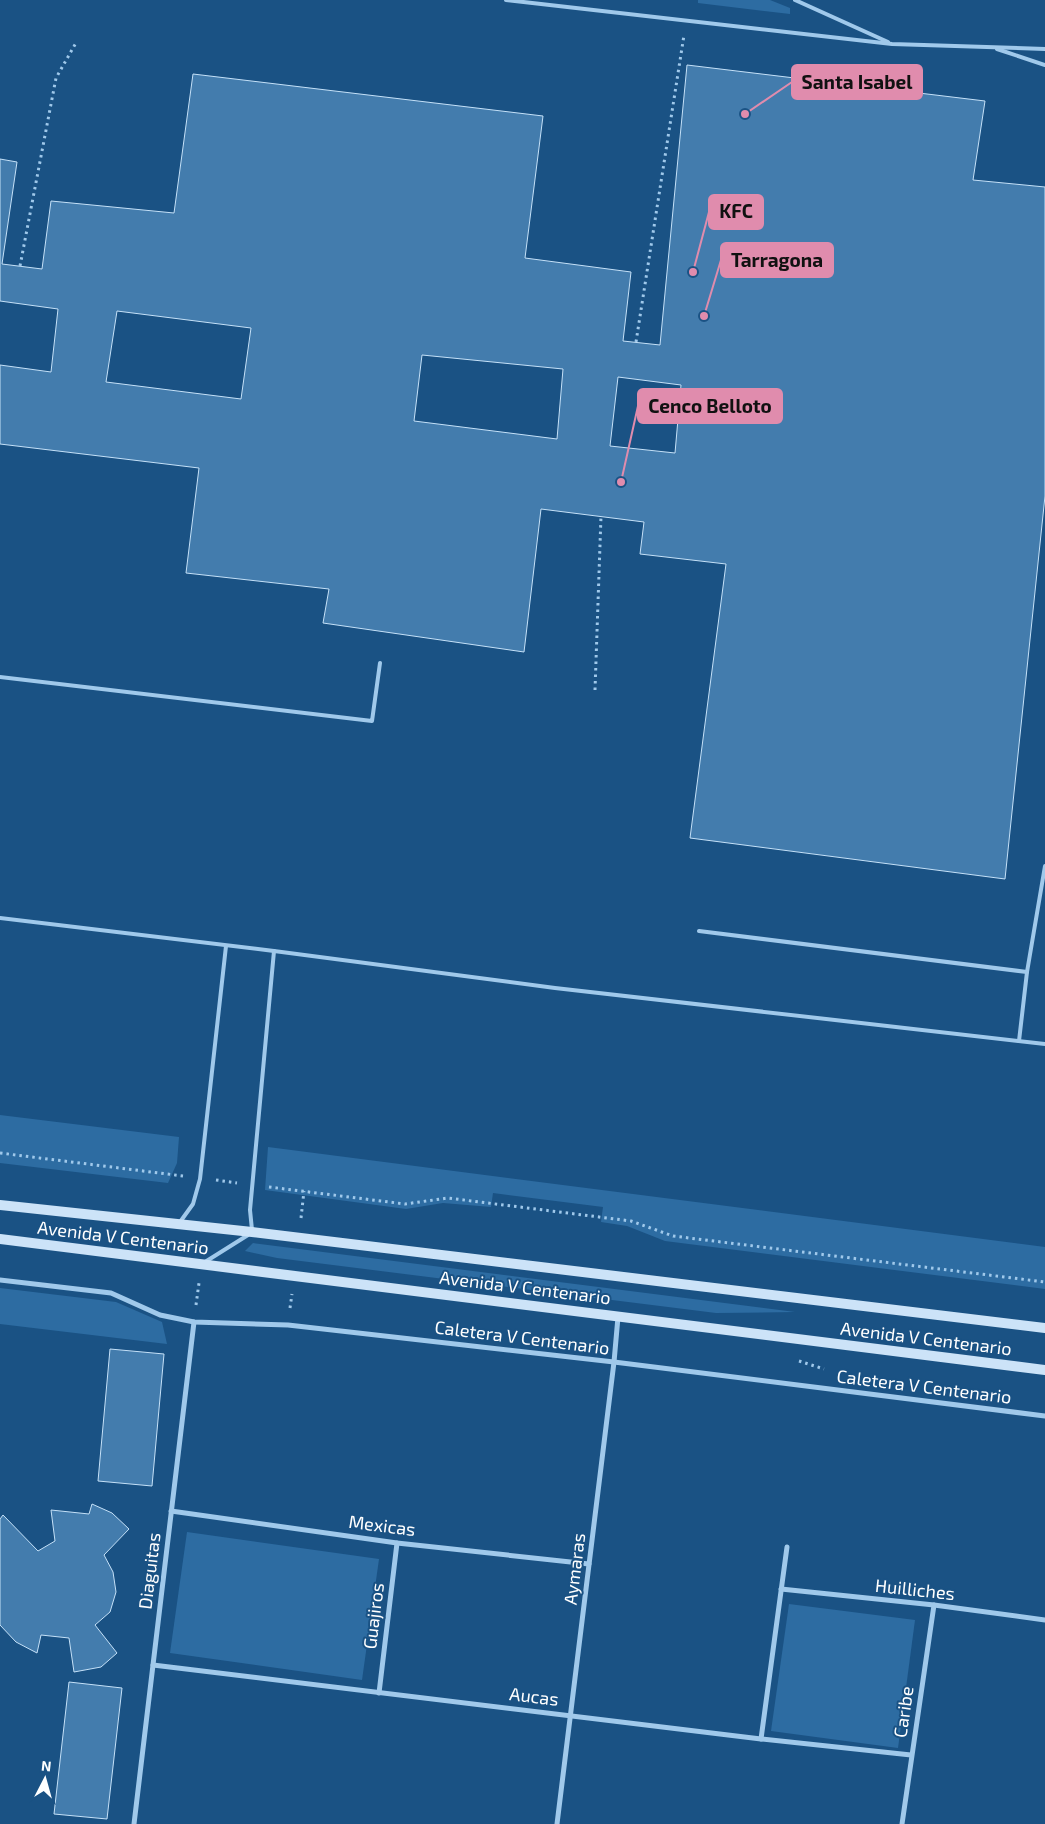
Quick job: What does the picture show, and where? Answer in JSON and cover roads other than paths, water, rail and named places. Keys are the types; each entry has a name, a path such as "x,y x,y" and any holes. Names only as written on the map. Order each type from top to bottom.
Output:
{"main road":[{"name":"Avenida V Centenario","path":"0,1205 252,1232 1045,1328"},
{"name":"Avenida V Centenario","path":"0,1239 1045,1370"}],"street":[{"name":"Caletera V Centenario","path":"0,1280 111,1293 160,1315 194,1322 288,1325 614,1362 1045,1416"},
{"name":"Aymaras","path":"557,1824 590,1564 618,1316"},
{"name":"Diaguitas","path":"134,1824 194,1322"},
{"name":"Mexicas","path":"171,1511 397,1543 590,1564"},
{"name":"Guajiros","path":"379,1693 397,1543"},
{"path":"761,1739 787,1547"},
{"name":"Huilliches","path":"781,1590 934,1605 1045,1620"},
{"name":"Caribe","path":"902,1824 934,1605"},
{"name":"Aucas","path":"153,1665 761,1739 911,1755"}],"lane":[{"path":"506,0 892,44 1045,49"},
{"path":"795,0 892,44"},
{"path":"992,47 1045,66"},
{"path":"0,677 372,721 380,664"},
{"path":"1019,1040 1027,972 1045,866"},
{"path":"0,918 274,951 555,988 1045,1044"},
{"path":"698,931 1027,972"},
{"path":"178,1225 193,1204 200,1178 226,946"},
{"path":"201,1264 252,1232 250,1210 252,1184 274,951"}],"place":[{"name":"Santa Isabel","path":"745,114"},
{"name":"KFC","path":"693,272"},
{"name":"Tarragona","path":"704,316"},
{"name":"Cenco Belloto","path":"621,482"}]}
